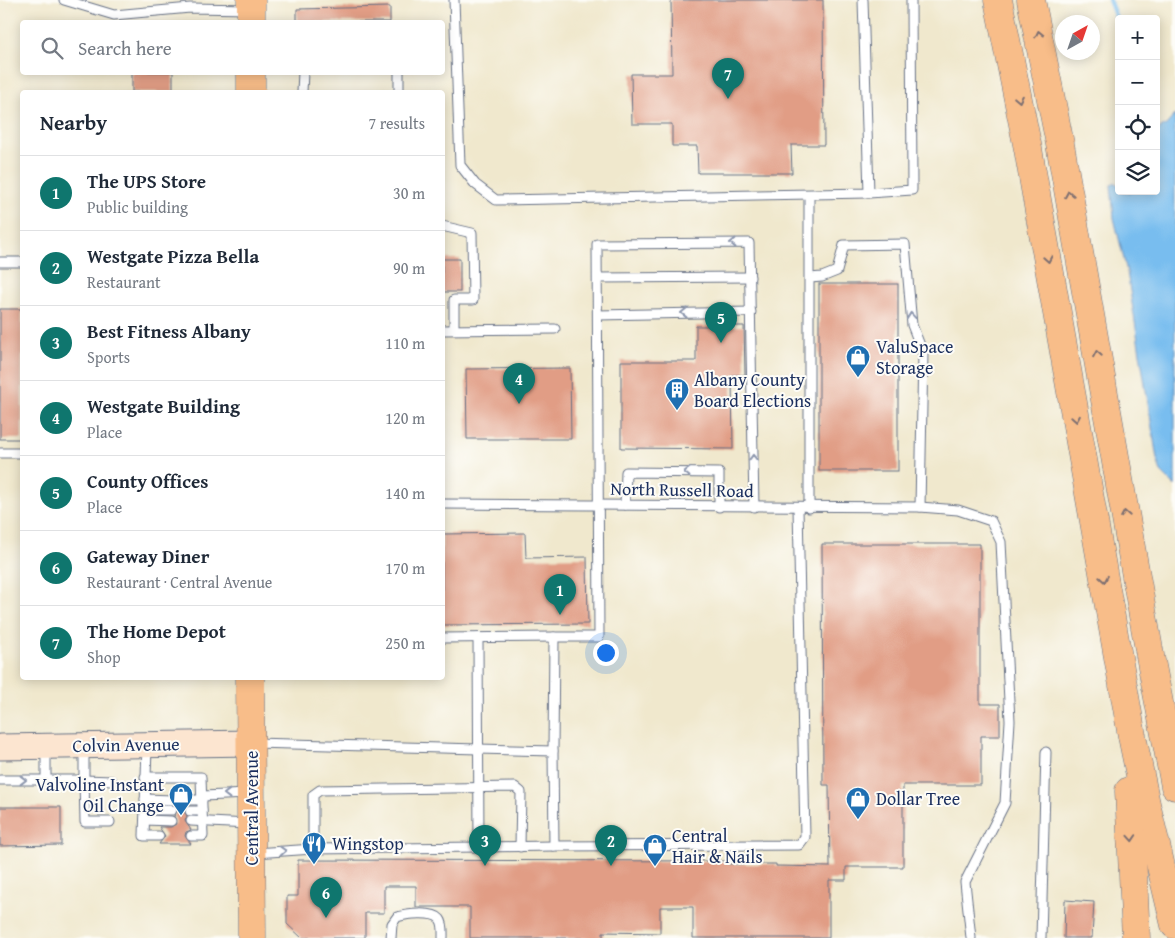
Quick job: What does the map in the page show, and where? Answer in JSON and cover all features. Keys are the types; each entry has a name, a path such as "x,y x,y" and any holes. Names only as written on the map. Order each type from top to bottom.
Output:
{"main road":[{"path":"998,0 1028,149 1146,804 1175,925"},
{"path":"1031,0 1060,144 1131,550 1175,786"},
{"path":"250,90 251,75"},
{"path":"1131,550 1175,722"},
{"path":"1120,667 1134,864 1136,938"},
{"name":"Central Avenue","path":"250,680 252,938"}],"street":[{"name":"Colvin Avenue","path":"0,747 252,743"}],"lane":[{"path":"64,0 114,15 191,4 251,10"},
{"path":"454,0 460,165 475,184 496,200 809,195 912,190 911,0"},
{"path":"863,0 869,193"},
{"path":"302,90 303,75"},
{"path":"398,75 399,90"},
{"path":"809,195 809,508"},
{"path":"445,227 472,233 473,300 454,300 454,329"},
{"path":"445,638 600,637 598,244 749,243 754,507"},
{"path":"810,278 822,277 837,271 844,245 905,244 912,325 923,353 920,507"},
{"path":"0,262 20,262"},
{"path":"598,278 750,277"},
{"path":"598,315 751,312"},
{"path":"445,330 554,328"},
{"path":"0,453 20,453"},
{"path":"625,505 626,472 719,473 719,507"},
{"name":"North Russell Road","path":"445,504 798,508 920,507 958,510 991,521 1001,542 1010,721 1005,803 965,882 971,938"},
{"path":"252,853 313,849 554,846 796,846 802,843 805,837 798,508"},
{"path":"554,637 554,846"},
{"path":"478,638 479,847"},
{"path":"252,743 553,751"},
{"path":"84,745 85,822 110,822"},
{"path":"147,745 144,836 159,836"},
{"path":"46,746 46,780"},
{"path":"1041,938 1044,889 1046,752"},
{"path":"145,777 201,777 202,836 191,836"},
{"path":"0,780 112,781"},
{"path":"313,849 313,796 317,791 514,787 520,790 520,847"},
{"path":"190,800 252,794"},
{"path":"145,799 172,800"},
{"path":"145,815 172,810"},
{"path":"190,811 202,810"},
{"path":"145,815 171,820"},
{"path":"191,821 252,825"},
{"path":"391,938 392,924 395,918 431,914 438,916 442,921 443,938"}],"water":[{"path":"1175,115 1175,486 1161,472 1157,459 1127,272 1114,218 1111,185 1115,182 1115,195 1160,195 1160,129"}],"building":[{"path":"671,0 823,0 824,145 791,145 792,173 698,173 697,146 672,146 672,124 632,124 631,74 672,74"},
{"path":"390,7 390,20 297,20 297,9"},
{"path":"132,75 173,75 173,90 132,90"},
{"path":"445,259 460,259 460,292 445,292"},
{"name":"ValuSpace Storage","path":"819,284 898,284 898,471 819,471"},
{"path":"0,309 20,309 20,439 0,439"},
{"name":"Albany County Board Elections","path":"696,326 744,326 745,375 732,375 733,449 621,448 621,361 696,361"},
{"path":"570,368 571,439 467,439 466,369"},
{"path":"525,533 526,558 587,557 588,624 445,625 445,534"},
{"path":"822,544 980,544 980,704 1000,704 1000,736 981,736 981,785 903,785 903,867 846,867 846,880 829,880 829,938 693,938 693,907 660,907 660,933 603,932 603,938 470,938 470,907 416,907 416,886 384,886 384,913 365,913 365,938 302,938 287,924 287,896 298,896 298,860 728,861 728,864 830,867 829,785 823,785"},
{"name":"Valvoline Instant Oil Change","path":"176,796 186,796 184,800 187,806 184,811 187,816 185,821 191,830 186,832 185,836 191,844 159,844 165,836 159,827 171,827 176,824 174,816 178,810 176,805 178,801"},
{"path":"0,807 61,807 61,845 0,846"},
{"path":"1065,900 1094,902 1092,938 1064,938"}],"waterway":[{"path":"1109,0 1115,15"}],"place":[{"name":"The Home Depot","path":"728,99"},
{"name":"County Offices","path":"721,343"},
{"name":"ValuSpace Storage","path":"858,378"},
{"name":"Westgate Building","path":"519,404"},
{"name":"Albany County Board Elections","path":"677,411"},
{"name":"The UPS Store","path":"560,615"},
{"name":"Valvoline Instant Oil Change","path":"181,816"},
{"name":"Dollar Tree","path":"858,820"},
{"name":"Wingstop","path":"314,865"},
{"name":"Best Fitness Albany","path":"485,866"},
{"name":"Westgate Pizza Bella","path":"611,866"},
{"name":"Central Hair & Nails","path":"655,867"},
{"name":"Gateway Diner","path":"326,918"}]}
